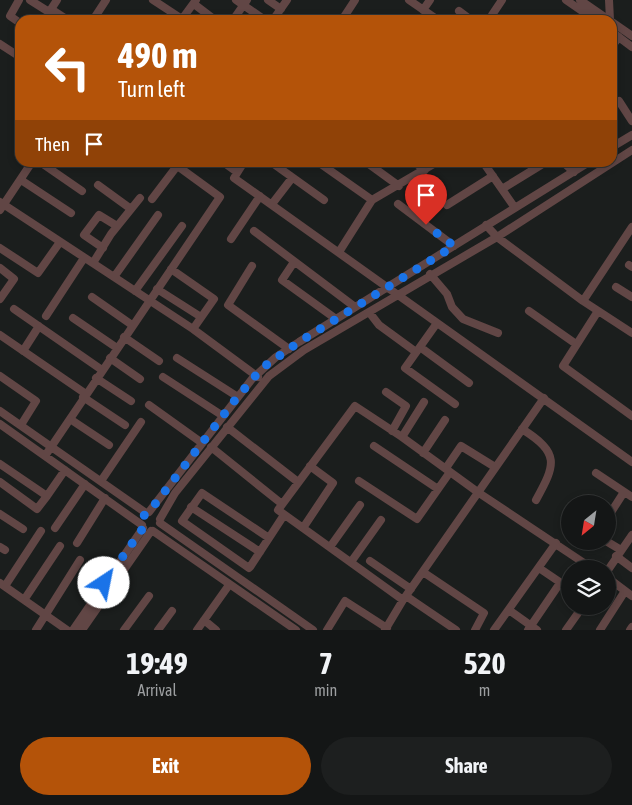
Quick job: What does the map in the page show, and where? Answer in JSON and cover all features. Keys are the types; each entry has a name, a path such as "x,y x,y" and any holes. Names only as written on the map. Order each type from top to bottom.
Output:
{"street":[{"path":"15,20 10,16 19,0"},
{"path":"30,0 59,15"},
{"path":"47,15 57,0"},
{"path":"96,15 106,0"},
{"path":"153,0 174,15"},
{"path":"236,0 245,3 258,15"},
{"path":"268,0 281,9"},
{"path":"277,15 287,0"},
{"path":"345,15 355,0"},
{"path":"409,0 430,15"},
{"path":"423,10 430,0"},
{"path":"492,15 502,0"},
{"path":"566,0 588,15"},
{"path":"580,0 601,15"},
{"path":"608,0 609,15"},
{"path":"184,15 195,2 209,15"},
{"path":"237,15 245,3"},
{"path":"459,11 464,15"},
{"path":"617,26 632,36"},
{"path":"617,36 632,47"},
{"path":"0,44 15,53"},
{"path":"617,102 619,101 632,121"},
{"path":"617,144 632,135"},
{"path":"617,160 632,150"},
{"path":"29,167 1,206 60,242 193,329 264,381"},
{"path":"47,167 82,191"},
{"path":"152,199 172,167"},
{"path":"45,456 220,197 178,167"},
{"path":"230,167 238,172"},
{"path":"241,167 234,178 632,462"},
{"path":"278,167 324,200"},
{"path":"324,167 372,200"},
{"path":"373,167 399,186"},
{"path":"421,167 425,170"},
{"path":"339,252 372,200 430,167"},
{"path":"488,167 515,208"},
{"path":"502,189 538,167"},
{"path":"568,167 574,172"},
{"path":"147,529 142,518 256,375 289,349 581,167"},
{"path":"73,630 147,529 160,521 175,493 264,381 304,350 430,274 497,237 606,167"},
{"path":"447,205 493,176"},
{"path":"272,204 292,178"},
{"path":"21,180 71,213"},
{"path":"98,185 132,209"},
{"path":"231,239 260,196"},
{"path":"93,264 117,226 140,198"},
{"path":"398,204 454,246"},
{"path":"102,248 84,235 99,215 117,226"},
{"path":"114,277 158,215"},
{"path":"486,225 497,237 582,301 632,334"},
{"path":"135,291 182,226"},
{"path":"582,301 632,227"},
{"path":"254,231 355,307"},
{"path":"0,248 38,273 60,242"},
{"path":"46,316 84,258"},
{"path":"294,262 282,280 336,319"},
{"path":"252,266 228,305 289,349"},
{"path":"0,268 14,279 0,299"},
{"path":"171,269 214,299 193,329"},
{"path":"430,274 447,294 452,307 463,319 498,334"},
{"path":"616,287 632,297"},
{"path":"157,289 201,317"},
{"path":"92,298 132,325"},
{"path":"14,309 102,370"},
{"path":"529,311 576,344"},
{"path":"598,311 563,364 563,367 632,416"},
{"path":"369,312 379,325 469,383"},
{"path":"73,318 117,348"},
{"path":"437,323 405,368 455,404"},
{"path":"23,351 39,326"},
{"path":"0,335 125,425"},
{"path":"124,337 159,361"},
{"path":"110,358 140,380"},
{"path":"178,358 238,397"},
{"path":"0,376 36,400 21,425"},
{"path":"163,377 223,416"},
{"path":"96,378 131,401"},
{"path":"386,392 406,406 392,430"},
{"path":"327,630 345,601 386,629 404,598 544,398"},
{"path":"402,437 424,402"},
{"path":"149,405 202,443"},
{"path":"456,630 404,598 278,510 352,407 357,407 392,430 478,493 581,560"},
{"path":"0,410 147,513 155,513 160,521 313,630"},
{"path":"70,419 109,445"},
{"path":"423,453 445,420"},
{"path":"101,481 141,422"},
{"path":"0,424 147,529 296,630"},
{"path":"227,427 298,482"},
{"path":"522,429 542,443 551,462 550,475 536,500"},
{"path":"374,446 438,489"},
{"path":"359,481 417,519 438,489 461,446 495,467"},
{"path":"212,447 282,504"},
{"path":"0,464 47,496"},
{"path":"303,528 333,483 310,466"},
{"path":"0,482 38,509 66,470"},
{"path":"596,473 632,497"},
{"path":"55,528 85,484"},
{"path":"616,504 624,492"},
{"path":"269,538 202,493 183,519 183,524 245,567 250,567 260,552 284,515"},
{"path":"77,543 105,498"},
{"path":"330,547 360,504"},
{"path":"191,507 260,552"},
{"path":"0,514 23,529"},
{"path":"351,562 381,520"},
{"path":"82,630 147,529"},
{"path":"41,532 2,584 67,630"},
{"path":"614,560 632,535"},
{"path":"494,630 556,543"},
{"path":"24,600 60,546"},
{"path":"616,550 632,568"},
{"path":"36,630 80,560"},
{"path":"370,560 411,589"},
{"path":"509,610 532,629 560,582 538,568"},
{"path":"423,572 484,613 475,630"},
{"path":"197,630 229,584"},
{"path":"600,630 629,593 616,584"},
{"path":"128,629 149,596"},
{"path":"158,630 172,611"},
{"path":"566,630 577,615"},
{"path":"204,620 216,630"}],"route":[{"path":"104,583 143,528 141,521 143,516 149,512 262,368 299,342 454,246 426,225"}]}
